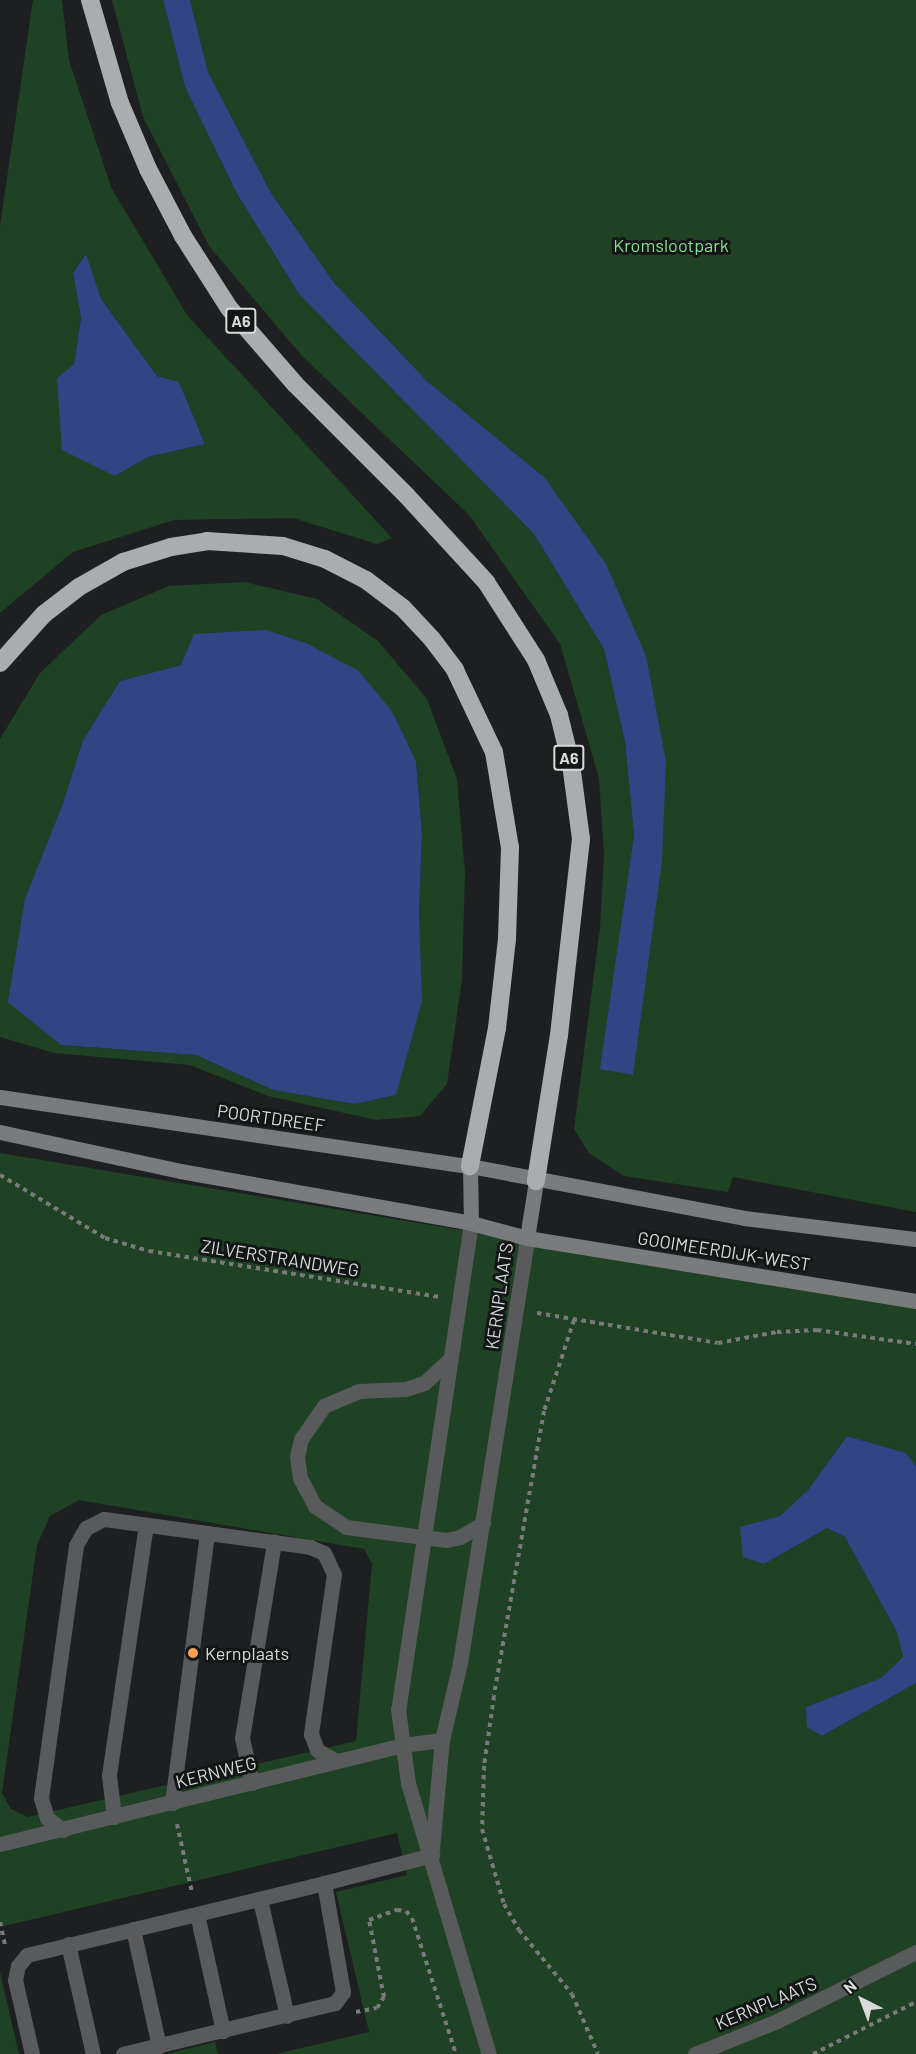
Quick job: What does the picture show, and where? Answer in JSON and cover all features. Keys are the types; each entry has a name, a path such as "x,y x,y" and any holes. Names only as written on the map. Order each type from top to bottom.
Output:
{"highway":[{"name":"A6","path":"90,0 120,103 148,169 183,236 229,308 295,384 407,496 486,582 536,660 559,715 571,764 580,839 560,1035 536,1180"},
{"path":"0,663 44,614 79,587 123,562 171,547 207,541 283,546 325,558 366,580 403,608 425,631 455,670 494,752 504,796 510,848 509,921 501,995 470,1166"}],"main road":[{"name":"POORTDREEF","path":"0,1097 470,1166 536,1180"},
{"path":"0,1132 180,1171 471,1223 526,1238"},
{"name":"KERNPLAATS","path":"470,1166 471,1223"},
{"name":"KERNPLAATS","path":"526,1238 536,1180"},
{"name":"GOOIMEERDIJK-WEST","path":"536,1180 744,1218 916,1239"},
{"name":"GOOIMEERDIJK-WEST","path":"526,1238 916,1301"}],"street":[{"name":"KERNPLAATS","path":"471,1223 398,1709 408,1783 432,1855 489,2054"},
{"name":"KERNPLAATS","path":"432,1855 442,1740 460,1663 517,1309 526,1238"},
{"path":"451,1358 424,1383 406,1389 359,1391 324,1406 309,1423 297,1457 306,1493 330,1517 346,1527 446,1540 460,1537 483,1523"},
{"path":"63,1830 46,1818 41,1798 76,1545 86,1528 104,1519 318,1549 333,1567 311,1734 317,1750 336,1761"},
{"path":"114,1817 108,1775 146,1525"},
{"path":"172,1803 207,1533"},
{"path":"252,1783 242,1738 274,1542"},
{"name":"KERNWEG","path":"0,1844 402,1745 442,1740"},
{"path":"32,2054 15,1972 27,1955 261,1900 432,1855"},
{"path":"123,2054 335,2003 343,1992 324,1883"},
{"path":"261,1900 287,2016"},
{"path":"197,1914 223,2031"},
{"path":"133,1929 159,2046"},
{"path":"68,1944 93,2054"},
{"name":"KERNPLAATS","path":"695,2054 777,2021 916,1952"}],"path":[{"name":"ZILVERSTRANDWEG","path":"0,1175 105,1238 148,1251 461,1299"},
{"path":"517,1309 718,1343 817,1330 916,1344"},
{"path":"573,1320 544,1411 494,1696 484,1766 482,1829 504,1904 519,1930 572,1994 598,2054"},
{"path":"172,1803 197,1914"},
{"path":"335,2003 353,2012 382,2003 368,1923 377,1914 406,1911 412,1918 456,2054"},
{"path":"813,2054 916,2002"}],"green space":[{"path":"33,0 62,0 69,60 111,187 187,315 392,538 377,544 293,518 174,520 73,552 0,613 0,226","holes":["85,254 101,299 157,376 179,382 205,444 148,457 115,476 57,378 74,364 81,318 73,273"]},
{"name":"Kromslootpark","path":"112,0 163,0 185,87 236,192 299,294 534,534 604,649 625,742 634,835 601,1068 633,1075 666,762 544,477 428,382 335,284 271,193 208,72 190,0 916,0 916,1212 733,1177 728,1192 624,1176 589,1153 574,1129 600,928 604,854 599,778 560,644 469,515 303,357 209,246 143,117"},
{"path":"244,582 317,599 378,641 427,699 457,779 465,873 462,979 447,1084 420,1116 376,1120 268,1096 190,1065 54,1053 0,1037 0,739 40,673 101,615 169,586","holes":["181,665 393,713 416,761 422,835 419,915 396,1095 355,1104 273,1090 196,1055 61,1045 62,806 83,740 120,681"]},
{"path":"0,1153 916,1306 916,1466 906,1453 847,1436 808,1490 780,1516 740,1528 764,1564 827,1528 845,1537 897,1632 903,1657 881,1678 806,1707 822,1736 916,1683 916,2054 276,2054 369,2032 336,1892 407,1875 397,1833 0,1927","holes":["79,1500 364,1549 372,1564 356,1741 28,1817 11,1809 2,1793 37,1545 50,1516"]},
{"path":"0,1972 19,2054 0,2054"},
{"path":"215,2042 218,2054 165,2054"}],"water":[{"path":"163,0 190,0 208,72 271,193 335,284 428,382 544,477 606,564 646,656 666,762 662,861 633,1075 600,1069 634,835 625,742 604,649 534,534 299,294 236,192 185,87"},
{"path":"86,254 101,299 157,376 179,382 205,444 148,457 115,476 62,450 57,378 74,364 81,318 73,273"},
{"path":"266,630 306,643 359,671 393,713 416,761 422,835 419,915 422,1001 396,1095 355,1104 273,1090 196,1055 61,1045 8,1002 25,899 62,806 83,740 120,681 181,665 194,634"},
{"path":"847,1436 906,1453 916,1466 916,1683 822,1736 807,1727 806,1707 881,1678 903,1657 897,1632 845,1537 827,1528 764,1564 743,1557 740,1527 780,1516 808,1490"}],"place":[{"name":"Kernplaats","path":"193,1653"}]}
